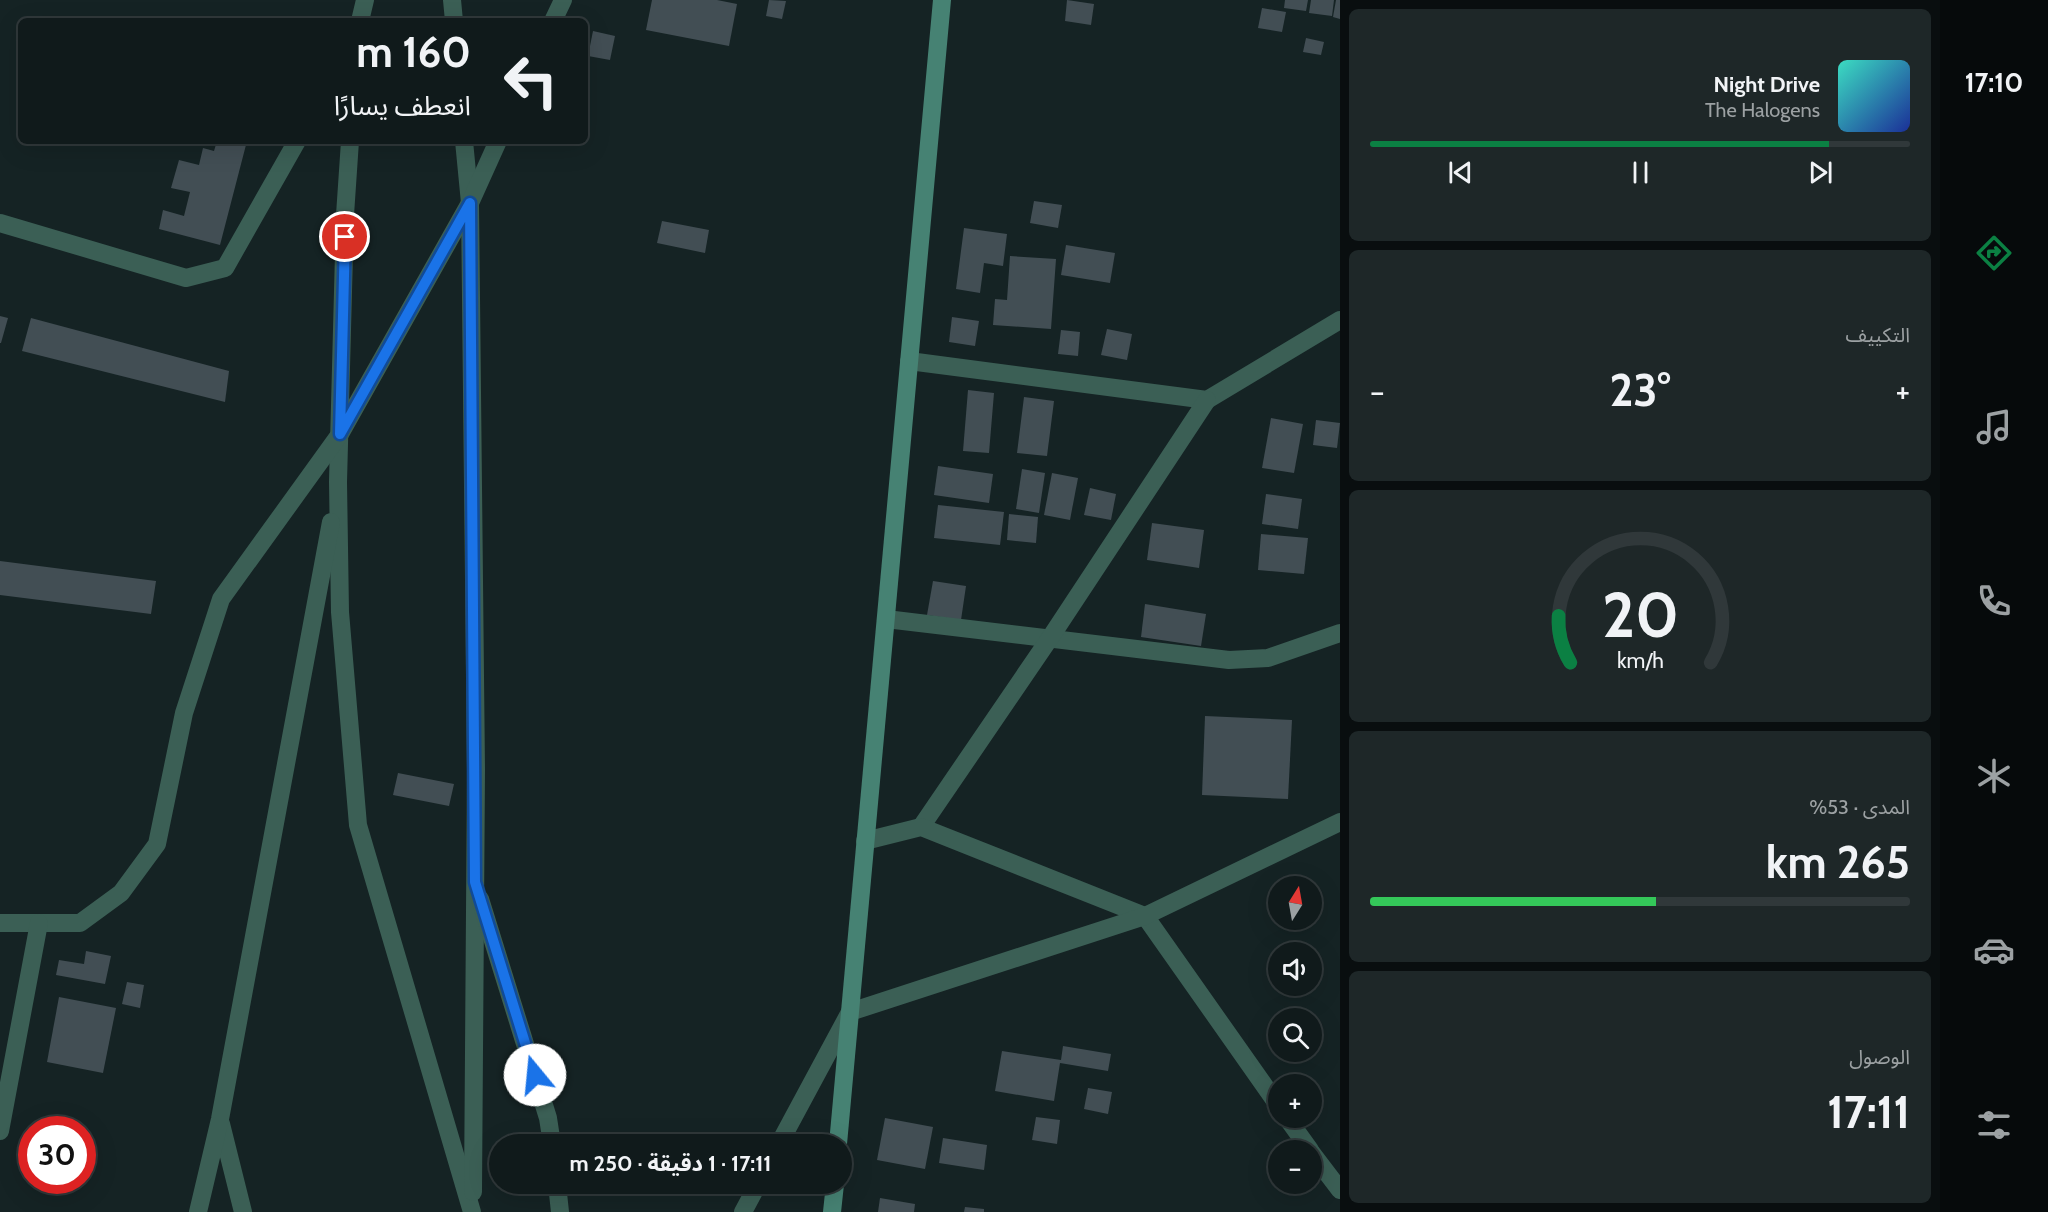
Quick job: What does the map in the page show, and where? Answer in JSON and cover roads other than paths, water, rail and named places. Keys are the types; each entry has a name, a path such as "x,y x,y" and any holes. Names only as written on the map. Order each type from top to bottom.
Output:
{"street":[{"path":"361,18 365,0"},
{"path":"452,0 454,18"},
{"path":"554,18 563,0"},
{"path":"839,1134 942,0"},
{"path":"0,223 186,278 225,268 295,144"},
{"path":"350,144 345,215 338,482 340,612 358,825 472,1212 475,882 470,203 464,144"},
{"path":"0,923 80,923 121,893 157,844 184,713 221,599 340,434 470,203 497,144"},
{"path":"921,827 1050,638 1207,400 1337,325"},
{"path":"909,361 1207,400"},
{"path":"198,1212 220,1119 338,482"},
{"path":"886,619 1229,660 1268,658 1340,633"},
{"path":"784,1134 850,1012 1145,916 1340,822"},
{"path":"866,841 921,827 1145,916 1268,1091"},
{"path":"475,882 548,1118 550,1134"},
{"path":"0,1131 39,923"},
{"path":"220,1119 243,1212"},
{"path":"1322,1167 1340,1190"},
{"path":"558,1194 560,1212"},
{"path":"743,1212 753,1194"},
{"path":"832,1212 834,1194"}]}
